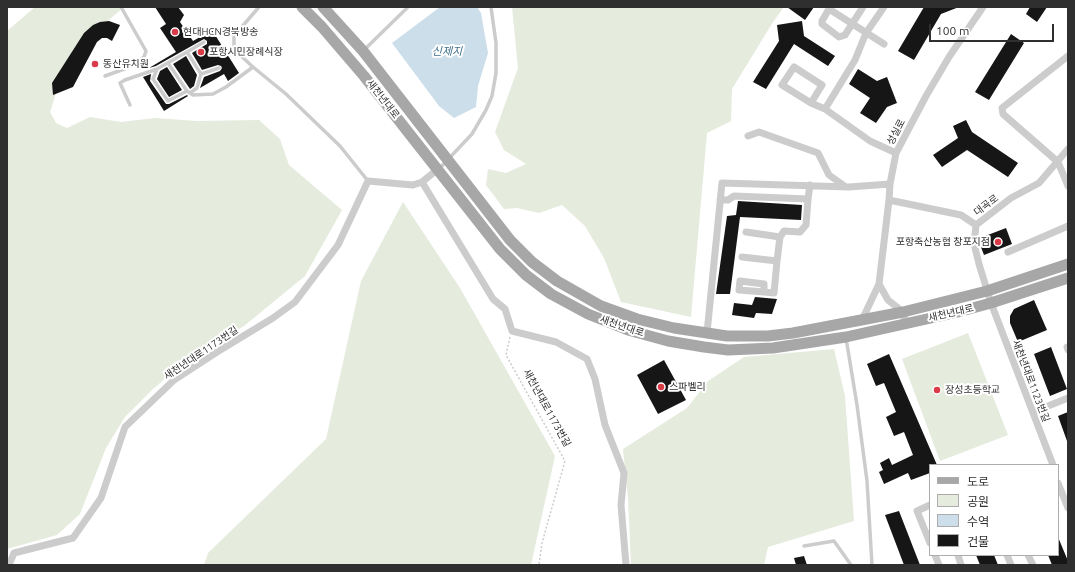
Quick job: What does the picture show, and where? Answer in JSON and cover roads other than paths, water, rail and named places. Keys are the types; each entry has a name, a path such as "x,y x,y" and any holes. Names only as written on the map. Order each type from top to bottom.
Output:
{"main road":[{"name":"새천년대로","path":"302,7 322,27 364,76 500,249 526,274 551,294 588,314 628,330 668,341 728,350 773,348 846,337 906,324 991,303 1068,278"},
{"name":"새천년대로","path":"323,7 363,51 510,240 532,262 557,281 601,306 630,316 674,328 727,336 768,336 793,333 903,312 987,290 1068,264"},
{"path":"400,121 411,112"},
{"path":"464,204 475,196"}],"street":[{"path":"862,7 852,23 845,35 839,37 822,24 822,21 830,8 852,23 866,33 884,44"},
{"path":"825,109 855,60 866,33 884,7"},
{"name":"성실로","path":"862,320 879,284 890,184 896,153 926,96 983,7"},
{"path":"1068,56 1002,108 1003,114 1058,162 1068,186"},
{"path":"810,103 822,85 794,67 782,85 810,103 825,109 870,140 896,153"},
{"path":"748,136 759,132 818,153 829,175 847,187"},
{"name":"대곡로","path":"991,303 974,244 976,225 1011,198 1039,183 1068,149"},
{"path":"368,181 413,185 422,182 438,169"},
{"name":"새천년대로1173번길","path":"9,565 14,553 73,538 101,498 125,427 174,380 295,302 338,245 368,181"},
{"path":"422,182 493,298 505,309 512,332 556,342 587,359 595,379 605,425 624,473 621,504 626,565"},
{"path":"707,333 722,183 847,187 890,184"},
{"path":"764,292 774,293 780,237 784,232 800,232 806,225 810,185"},
{"path":"720,200 728,200 734,196 808,199"},
{"path":"889,200 961,215 976,225"},
{"path":"1008,252 1068,226"},
{"path":"746,232 780,237"},
{"path":"742,257 777,261"},
{"path":"879,284 888,300 903,312 906,324"},
{"name":"새천년대로1123번길","path":"991,303 1052,464"},
{"path":"1033,412 1068,398"},
{"path":"1059,485 1068,508"},
{"path":"929,505 916,511 929,541"},
{"path":"1028,556 1033,565"}],"lane":[{"path":"105,76 126,68 141,60 146,51 121,7"},
{"path":"259,7 234,36 234,46 240,55 286,94 340,146 368,181"},
{"path":"363,51 408,7"},
{"path":"438,169 448,160 477,126 492,96 496,73 496,43 490,7"},
{"path":"130,105 120,83 157,69 204,42"},
{"path":"157,69 153,79 168,101 190,93 197,88 201,74 187,52"},
{"path":"168,63 190,93"},
{"path":"190,93 213,94 226,88 254,67"},
{"path":"201,74 219,68"},
{"path":"846,337 867,481 872,565"},
{"path":"804,546 834,541 851,565"}],"water":[{"name":"신제지","path":"440,7 477,7 481,13 488,53 478,86 476,107 454,118 439,106 392,43"}],"place":[{"name":"현대HCN경북방송","path":"175,32"},
{"name":"포항시민장례식장","path":"201,52"},
{"name":"동산유치원","path":"95,64"},
{"name":"포항축산농협 창포지점","path":"998,242"},
{"name":"스파벨리","path":"661,387"},
{"name":"장성초등학교","path":"937,390"}]}
